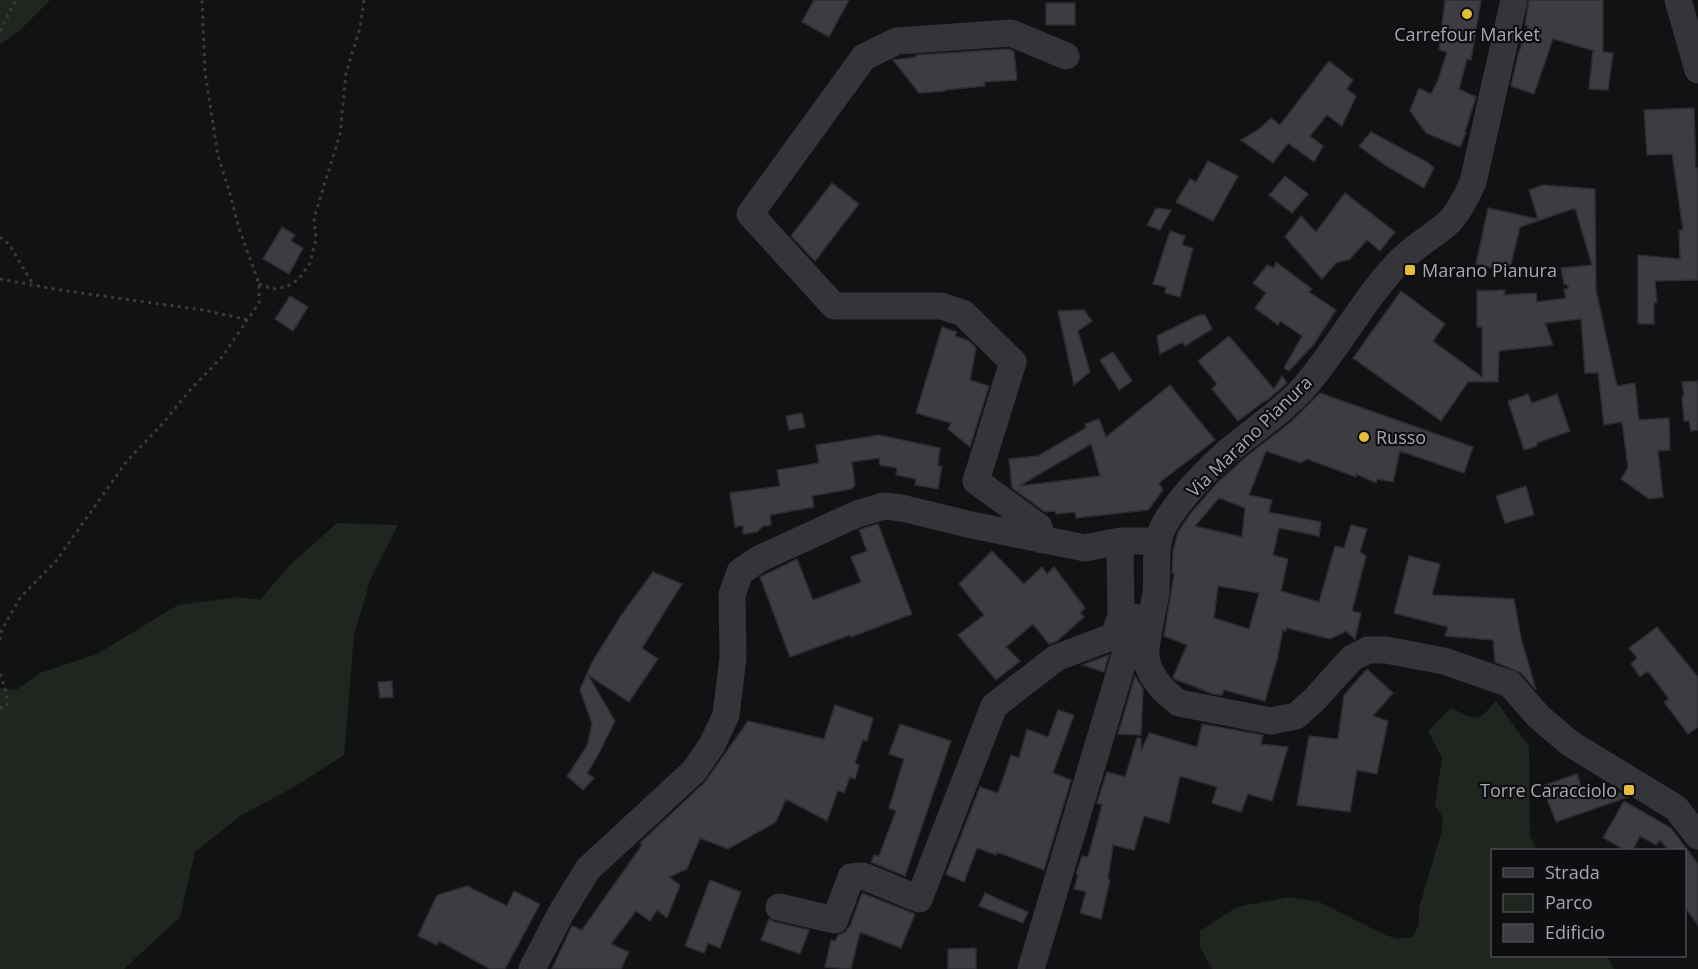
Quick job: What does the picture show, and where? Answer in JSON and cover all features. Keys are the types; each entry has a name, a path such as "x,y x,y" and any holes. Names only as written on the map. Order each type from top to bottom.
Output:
{"street":[{"name":"Via Marano Pianura","path":"1514,0 1473,182 1465,201 1449,222 1405,256 1379,284 1306,385 1275,416 1236,445 1189,493 1164,526 1158,548 1156,590 1146,655 1154,678 1179,704 1271,721 1296,716 1315,699 1352,658 1368,650 1386,650 1444,662 1510,684 1539,717 1571,744 1676,808 1698,836"},
{"path":"1678,0 1698,70"},
{"path":"1042,540 1039,527 976,481 1012,362 963,313 941,306 834,306 750,214 864,57 897,41 1011,33 1066,56"},
{"path":"532,969 561,913 588,869 694,771 712,745 726,715 733,658 732,595 740,572 759,560 857,514 884,506 1084,548 1120,541 1158,548 1144,571 1124,662 1031,969"},
{"path":"779,907 835,920 851,877 863,876 919,899 994,706 1056,658 1114,636 1121,616 1120,541"}],"path":[{"path":"0,31 16,0"},
{"path":"0,640 0,633 20,598 56,561 127,461 222,357 259,303 259,284 238,225 218,156 205,72 202,0"},
{"path":"259,284 273,289 286,287 299,279 310,263 316,239 314,218 340,134 346,74 360,28 364,0"},
{"path":"0,237 9,244 34,286"},
{"path":"0,279 203,310 249,320"},
{"path":"0,674 7,702 7,706 0,708"}],"green space":[{"path":"0,0 50,0 19,31 0,44"},
{"path":"337,523 398,525 371,578 354,634 344,755 294,787 240,816 195,852 180,917 124,969 0,969 0,688 16,690 40,673 97,654 178,605 238,597 260,600 291,564"},
{"path":"1496,701 1529,746 1530,836 1536,849 1491,849 1491,957 1608,957 1614,969 1212,969 1200,947 1200,931 1237,907 1289,897 1319,902 1397,939 1413,937 1419,924 1419,908 1441,834 1443,818 1435,805 1442,758 1428,731 1451,708 1476,718"}],"building":[{"path":"814,0 849,0 829,37 802,22"},
{"path":"1445,0 1481,0 1471,60 1467,59 1459,89 1476,97 1460,147 1426,133 1410,111 1419,88 1431,94 1447,52 1439,50"},
{"path":"1529,0 1603,0 1603,52 1613,53 1608,90 1589,89 1593,51 1595,51 1553,39 1534,94 1511,86 1528,26 1525,25"},
{"path":"1046,3 1075,3 1075,25 1046,25"},
{"path":"1008,49 1014,51 1017,80 984,82 985,86 945,91 919,93 893,60 916,57 916,55"},
{"path":"1329,61 1353,80 1347,89 1356,96 1342,126 1327,115 1310,136 1323,146 1314,162 1288,143 1273,163 1241,140 1271,118 1280,125"},
{"path":"1694,108 1696,169 1698,168 1698,280 1655,281 1657,302 1654,303 1654,324 1638,324 1638,255 1680,259 1679,230 1683,230 1672,154 1647,155 1644,110"},
{"path":"1371,132 1434,168 1424,188 1385,165 1359,146"},
{"path":"1208,161 1238,176 1213,221 1176,202 1190,179 1196,182"},
{"path":"1285,176 1308,194 1292,213 1269,195"},
{"path":"832,183 859,204 815,261 791,236"},
{"path":"1543,185 1595,189 1596,290 1617,386 1635,383 1639,420 1669,418 1670,450 1658,451 1663,497 1649,499 1621,479 1628,468 1622,422 1604,425 1598,373 1585,373 1581,319 1545,323 1553,345 1499,351 1498,382 1468,382 1441,421 1353,358 1401,291 1445,324 1433,341 1482,377 1482,327 1477,327 1477,291 1505,290 1504,295 1536,293 1537,302 1566,298 1564,289 1568,289 1568,285 1564,284 1561,268 1592,265 1575,208 1520,227 1509,272 1476,264 1488,208 1538,219 1529,190"},
{"path":"1345,193 1395,232 1380,251 1367,240 1350,259 1336,263 1322,279 1285,237 1301,216 1316,232"},
{"path":"1156,208 1171,210 1160,230 1147,225"},
{"path":"282,227 295,235 291,241 303,248 289,274 263,259"},
{"path":"1170,231 1185,236 1182,245 1193,248 1180,297 1165,293 1166,287 1153,284"},
{"path":"1276,262 1312,289 1309,292 1336,310 1314,344 1289,371 1284,368 1302,336 1280,321 1278,325 1255,308 1266,293 1253,283 1267,265 1274,268"},
{"path":"290,296 308,307 293,331 275,319"},
{"path":"1084,310 1092,321 1078,331 1090,372 1074,385 1058,311"},
{"path":"1199,315 1205,315 1212,329 1185,346 1182,342 1160,354 1157,336"},
{"path":"942,327 957,332 955,336 969,341 976,348 970,380 989,386 970,447 948,429 951,423 916,413"},
{"path":"1229,336 1274,389 1282,376 1287,383 1238,421 1212,389 1217,384 1198,361"},
{"path":"1113,352 1132,381 1119,390 1100,360"},
{"path":"1698,381 1698,430 1691,431 1689,421 1684,421 1682,382"},
{"path":"1170,385 1215,440 1159,483 1163,490 1148,510 1076,518 1075,512 1056,514 1055,511 1045,512 1012,488 1009,459 1038,456 1086,428 1085,424 1099,419 1106,437","holes":["1091,444 1100,476 1019,486"]},
{"path":"1320,393 1473,447 1464,473 1400,451 1393,482 1377,479 1376,483 1356,474 1356,477 1307,459 1301,463 1266,451 1249,495 1272,500 1269,512 1321,522 1319,536 1279,528 1273,555 1288,559 1281,591 1319,602 1335,546 1344,548 1351,525 1367,529 1360,552 1366,556 1352,611 1361,613 1355,639 1346,631 1330,639 1287,628 1286,631 1283,630 1265,701 1224,690 1222,695 1213,694 1173,677 1187,645 1164,636 1174,574 1172,573 1173,551 1178,532 1218,482 1292,421","holes":["1219,498 1245,508 1242,537 1195,526","1218,586 1259,593 1249,629 1214,618"]},
{"path":"1528,394 1532,403 1557,394 1570,431 1524,450 1508,401"},
{"path":"802,413 805,427 789,430 786,416"},
{"path":"879,435 940,448 938,466 942,466 938,489 915,485 916,479 896,475 897,468 880,465 879,458 852,462 855,485 851,489 812,496 814,507 770,515 771,525 763,526 757,532 743,534 743,526 735,527 730,493 780,486 777,470 819,463 816,445"},
{"path":"1526,486 1534,515 1505,523 1496,496"},
{"path":"878,524 912,614 790,657 760,577 797,559 813,600 861,582 851,557 867,551 859,530"},
{"path":"992,551 1024,584 1042,567 1047,574 1054,567 1085,608 1080,613 1084,617 1057,641 1049,644 1033,624 1006,647 1020,661 996,680 958,635 984,615 959,584"},
{"path":"1409,556 1440,564 1432,595 1514,599 1521,638 1536,690 1521,673 1495,662 1493,640 1445,636 1448,627 1394,613"},
{"path":"653,572 682,584 642,648 658,659 629,702 588,675 615,721 587,773 594,778 583,790 567,776 587,746 592,724 580,690 591,664 620,617"},
{"path":"1657,627 1698,677 1698,727 1688,734 1664,702 1669,699 1648,671 1640,677 1631,664 1637,658 1629,648"},
{"path":"1109,655 1104,672 1082,665"},
{"path":"1367,669 1393,693 1373,716 1388,721 1377,774 1357,770 1350,812 1297,805 1309,736 1338,739 1344,695"},
{"path":"1135,676 1143,689 1141,735 1118,734"},
{"path":"392,681 393,697 380,698 378,682"},
{"path":"835,705 873,718 867,741 863,740 855,763 859,765 855,779 850,777 844,793 838,790 827,821 786,799 776,822 728,849 700,838 687,869 669,877 680,885 667,918 657,910 650,921 636,911 611,944 629,952 621,969 552,969 572,926 582,930 642,845 640,843 705,782 748,721 824,739"},
{"path":"1058,710 1074,715 1053,773 1071,780 1044,870 997,852 996,855 977,848 964,882 946,874 980,787 998,793 1011,755 1019,758 1027,729 1048,737"},
{"path":"900,724 951,741 905,876 871,862 874,855 879,856 896,811 889,808 904,759 889,754"},
{"path":"1202,724 1263,735 1261,744 1288,747 1272,801 1248,794 1241,812 1212,803 1217,787 1180,776 1169,823 1144,816 1134,850 1113,845 1108,879 1110,880 1101,919 1080,913 1086,892 1074,889 1078,875 1076,874 1082,856 1088,857 1102,805 1097,803 1107,772 1125,777 1137,738 1141,738 1141,751 1149,733 1197,747"},
{"path":"1577,774 1583,792 1619,792 1628,797 1556,822 1542,786"},
{"path":"1624,801 1671,828 1698,864 1698,925 1686,909 1686,849 1667,849 1660,840 1656,845 1640,836 1634,849 1623,849 1603,838"},
{"path":"710,880 741,892 720,948 708,943 704,953 685,946"},
{"path":"467,886 507,906 514,891 540,904 505,969 490,969 439,941 437,945 418,936 437,895"},
{"path":"862,893 915,914 901,948 860,932 851,969 825,967 831,940 835,941 838,935 850,926"},
{"path":"985,893 1028,912 1023,923 979,906"},
{"path":"769,919 809,930 800,954 761,940"},
{"path":"976,948 976,969 948,969 948,949"}],"place":[{"name":"Carrefour Market","path":"1467,14"},
{"name":"Marano Pianura","path":"1410,270"},
{"name":"Russo","path":"1364,437"},
{"name":"Torre Caracciolo","path":"1629,790"}]}
